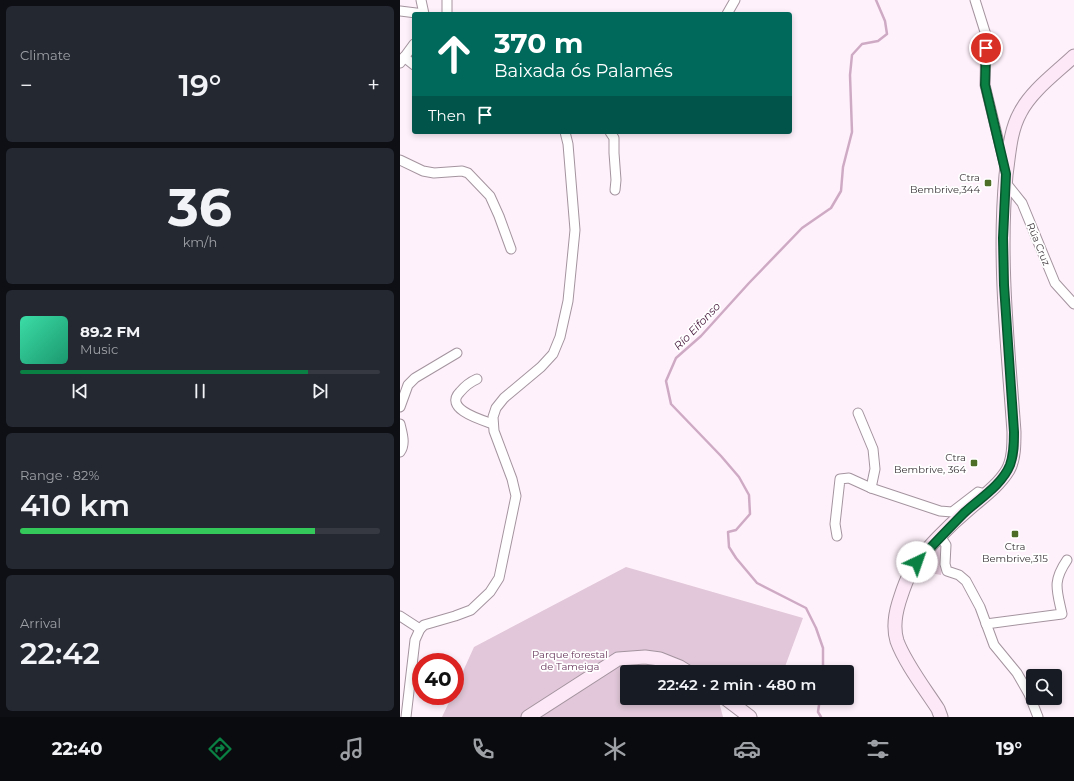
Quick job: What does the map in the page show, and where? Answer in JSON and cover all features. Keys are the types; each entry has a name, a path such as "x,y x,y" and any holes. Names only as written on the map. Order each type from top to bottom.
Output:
{"street":[{"path":"421,0 424,12"},
{"path":"447,0 447,12"},
{"path":"728,12 735,0"},
{"path":"975,0 986,35 985,85 1006,179"},
{"path":"400,11 412,12"},
{"path":"412,47 402,60 412,63"},
{"path":"941,717 938,709 898,642 895,618 900,598 909,575 917,562 940,536 999,481 1008,470 1012,458 1014,441 1004,285 1003,242 1006,179 1012,136 1020,111 1036,92 1074,56"},
{"path":"406,717 415,640 420,629 424,625 471,610 490,592 499,578 516,496 512,479 494,431 492,417 496,408 504,398 542,367 553,354 560,337 568,301 575,230 568,144 566,134"},
{"path":"611,134 614,138 615,190"},
{"path":"400,160 423,171 441,173 462,171 468,173 493,201 500,216 511,249"},
{"name":"Rúa Cruz","path":"1006,179 1022,203 1055,282 1074,304"},
{"path":"400,408 408,385 458,353"},
{"path":"477,379 464,387 456,396 455,401 457,406 465,412 493,424"},
{"path":"858,413 874,449 875,469 871,488"},
{"path":"400,424 404,442 402,451 400,452"},
{"path":"837,536 835,524 840,479 849,478 871,488 940,511 952,512 978,492 986,494"},
{"path":"940,536 946,545 945,564 947,571 959,575 966,581 980,608 994,645 1017,673 1038,717"},
{"path":"986,624 1062,614 1056,584 1059,571 1067,560"},
{"path":"400,616 420,629"},
{"path":"528,717 618,660 645,657 660,659 675,665"},
{"path":"734,705 750,717"}],"green space":[{"path":"941,546 944,548 941,575 919,571"},
{"name":"Parque forestal de Tameiga","path":"626,567 803,618 786,665 620,665 620,705 720,705 723,717 442,717 448,705 464,705 464,669 474,647"}],"waterway":[{"name":"Río Eifonso","path":"823,665 823,648 816,628 806,608 757,583 736,558 729,547 728,532 736,530 750,514 749,495 739,477 671,404 666,381 676,358 701,336 802,228 831,208 841,191 843,167 852,132 850,75 852,55 862,44 878,41 887,34 885,21 876,0"},
{"name":"Río Eifonso","path":"819,705 818,712 821,717"}],"place":[{"name":"Ctra Bembrive,344","path":"988,183"},
{"name":"Ctra Bembrive, 364","path":"974,463"},
{"name":"Ctra Bembrive,315","path":"1015,534"}],"route":[{"path":"917,562 940,536 994,487 1008,470 1014,449 1003,275 1004,196 1006,174 985,85 986,48"}]}
